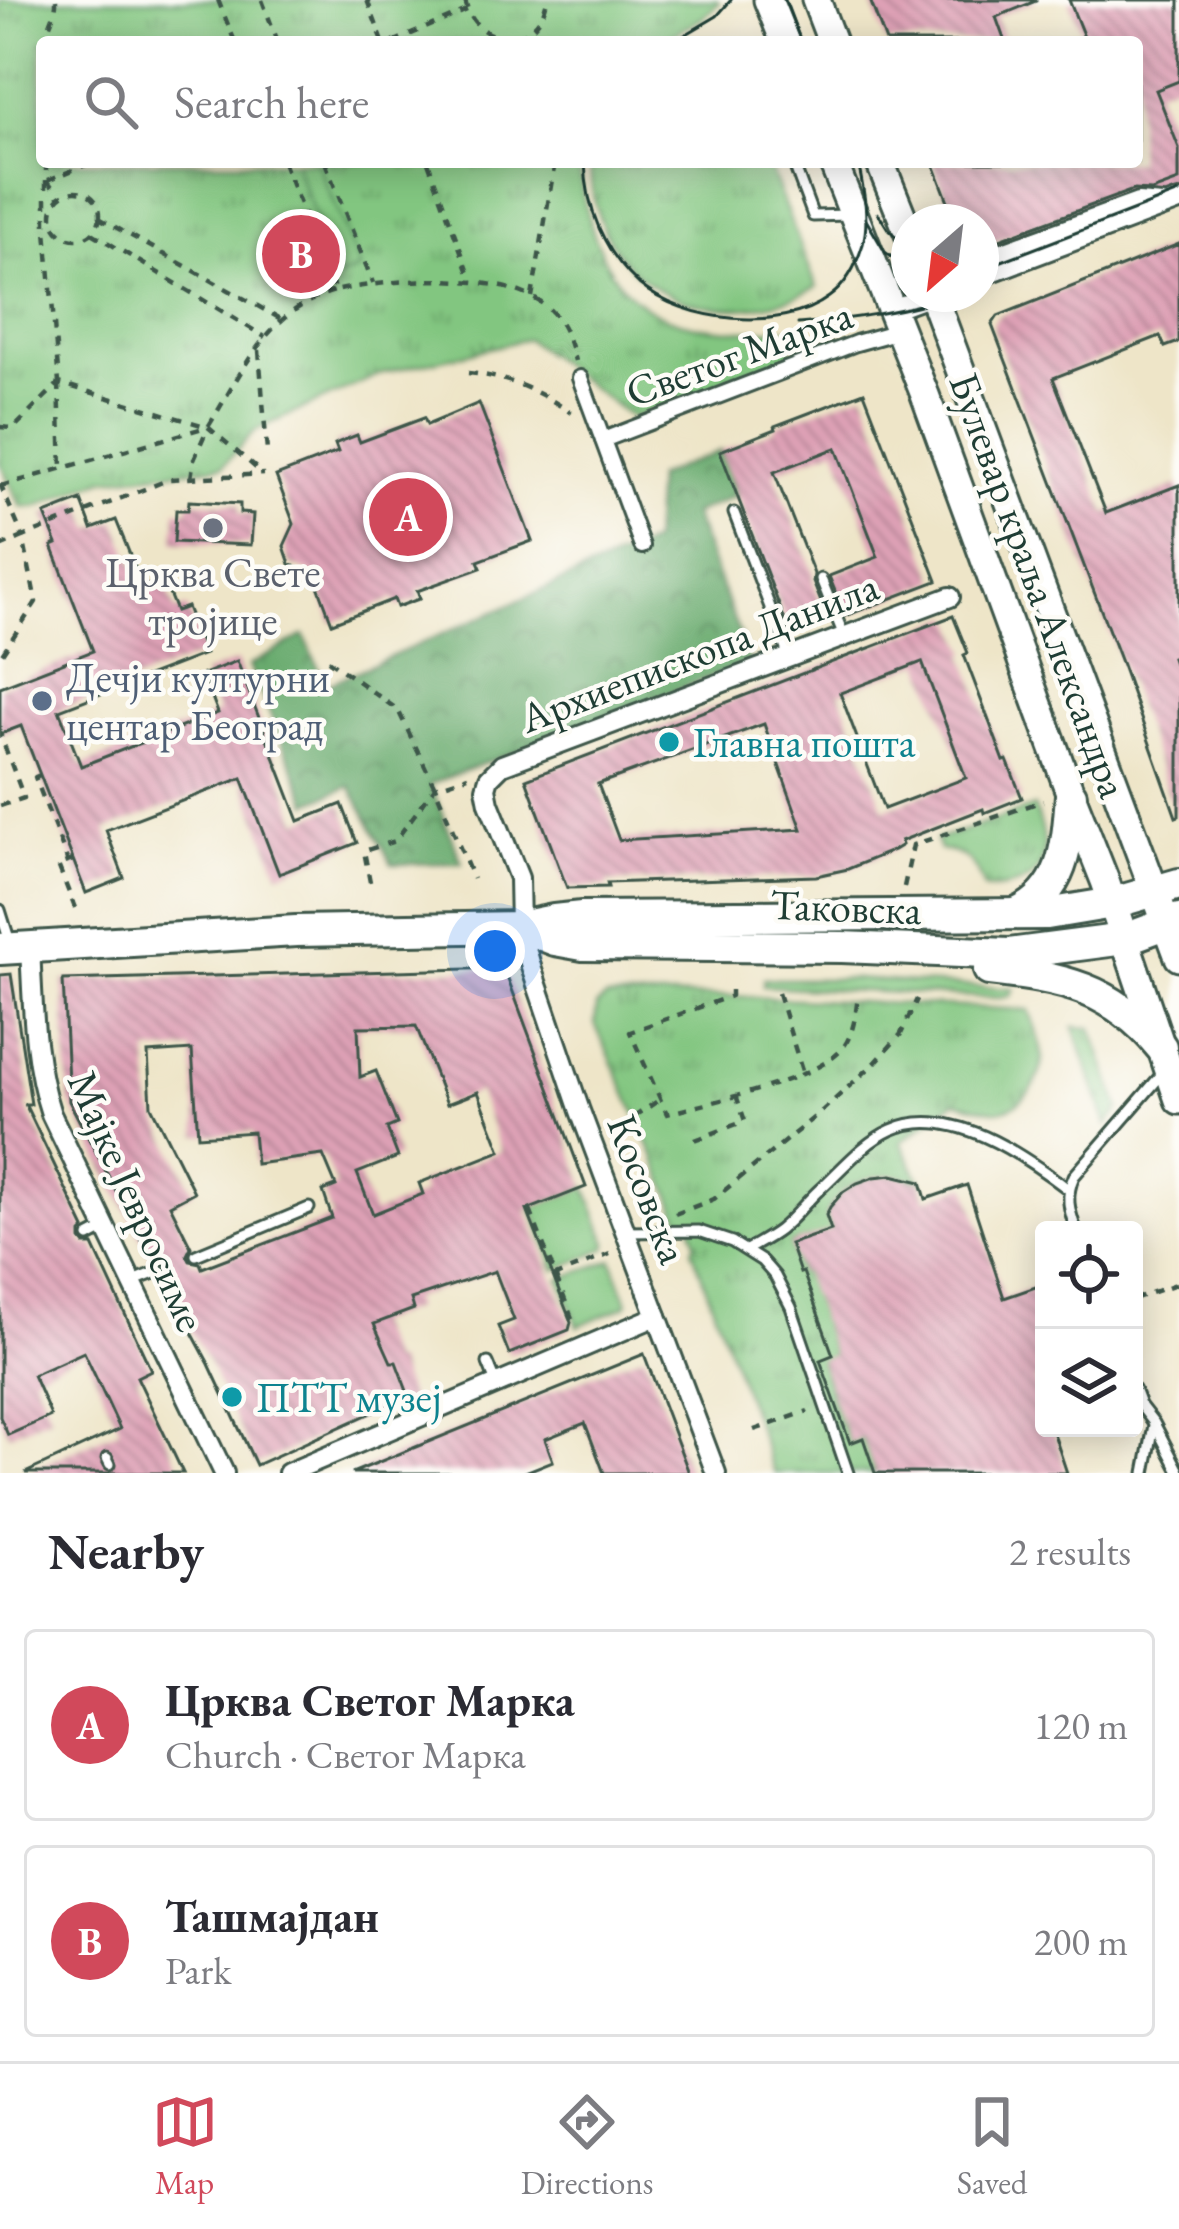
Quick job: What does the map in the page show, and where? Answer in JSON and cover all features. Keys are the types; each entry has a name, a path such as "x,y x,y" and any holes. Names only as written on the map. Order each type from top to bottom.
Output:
{"main road":[{"path":"768,0 782,36"},
{"path":"816,0 830,36"},
{"name":"Булевар краља Александра","path":"835,168 895,320 1057,798 1113,903 1179,1100"},
{"path":"882,168 897,204"},
{"name":"Булевар краља Александра","path":"939,312 1167,888 1179,957"},
{"path":"1014,915 1036,905 1055,878 1067,838 1057,798"},
{"name":"Таковска","path":"14,948 296,931 520,927 581,917 1014,915 1076,911 1167,888"},
{"name":"Таковска","path":"520,927 583,944 1009,954 1125,939 1173,921"},
{"path":"925,952 973,968 1065,981 1099,993 1130,1014 1165,1057"}],"street":[{"path":"999,253 1138,203 1173,204"},
{"path":"999,269 1173,204"},
{"path":"895,320 906,312"},
{"name":"Светог Марка","path":"603,440 856,343 895,320"},
{"name":"Светог Марка","path":"580,378 642,546"},
{"name":"Архиепископа Данила","path":"520,927 519,878 486,788 495,770 950,597"},
{"name":"Косовска","path":"520,927 574,1092 716,1473"},
{"name":"Мајке Јевросиме","path":"14,948 41,1085 97,1232 131,1282 224,1473"},
{"path":"287,1473 657,1316"}],"lane":[{"path":"795,168 813,216 854,214"},
{"path":"734,513 789,657"},
{"path":"821,579 844,637"},
{"path":"0,910 14,948"},
{"path":"1073,1221 1069,1189 1165,1057"},
{"path":"748,1250 779,1230 887,1131 915,1122 947,1124 996,1142 1069,1189"},
{"path":"196,1256 309,1208"},
{"path":"629,1239 699,1231 748,1250 775,1276 848,1473"},
{"path":"131,1282 158,1271"},
{"path":"488,1363 496,1385"},
{"path":"1143,1409 1179,1471"},
{"path":"1145,1473 1154,1423"}],"path":[{"path":"46,36 56,0"},
{"path":"218,0 233,36"},
{"path":"262,0 276,36"},
{"path":"367,0 381,36"},
{"path":"465,0 473,21 494,36"},
{"path":"524,36 541,20 548,0"},
{"path":"407,36 467,10"},
{"path":"46,168 62,468"},
{"path":"46,180 77,168"},
{"path":"286,168 335,291"},
{"path":"327,168 373,283"},
{"path":"430,168 472,281"},
{"path":"532,297 554,168"},
{"path":"46,180 60,197"},
{"path":"83,192 96,202 99,218 92,232 79,238 58,232 52,211 60,197 83,192"},
{"path":"99,218 281,319"},
{"path":"451,225 461,221"},
{"path":"92,232 265,337"},
{"path":"191,478 208,427 265,337 305,302 335,291 373,283 472,281 532,297 561,323 580,378"},
{"path":"259,346 267,452"},
{"path":"468,373 517,382 540,393 603,440"},
{"path":"0,427 14,428 59,383"},
{"path":"0,547 170,479 264,474 208,427 59,383"},
{"path":"0,657 36,602 22,537 0,485 208,427"},
{"path":"328,660 398,710 473,879"},
{"path":"0,734 24,798 0,806"},
{"path":"40,776 35,777 70,861 58,866 75,908"},
{"path":"370,882 364,851 395,841 435,787"},
{"path":"902,897 913,845 1057,798"},
{"path":"731,991 731,996 631,1032 667,1114 803,1074 832,1058 845,1046 852,1030 857,995"},
{"path":"778,993 803,1074"},
{"path":"675,1214 714,1199 823,1110 892,1046 917,999"},
{"path":"695,1140 746,1121 736,1095"},
{"path":"634,1117 659,1100"},
{"path":"530,1210 575,1326"},
{"path":"554,1276 629,1239"},
{"path":"1143,1296 1179,1283"},
{"path":"754,1430 825,1405"}],"green space":[{"path":"0,0 719,3 671,36 36,36 36,168 580,168 594,235 625,290 646,307 696,326 786,329 792,356 632,418 527,339 383,373 254,431 223,466 104,479 35,507 21,506 0,463"},
{"path":"296,168 319,168 360,269 339,277"},
{"path":"591,168 769,168 817,287 777,302 738,308 699,304 664,292 634,271 611,242 595,206"},
{"path":"720,451 737,495 693,514 750,662 430,784 462,863 392,864 350,786 309,803 249,666 304,635 326,685 652,542 656,477"},
{"path":"1034,807 1044,841 1043,856 1039,868 1019,884 984,889 969,861 940,850 936,840"},
{"path":"764,979 857,979 1014,989 1011,996 1000,998 763,986"},
{"path":"731,996 1029,1010 1037,1034 1041,1067 1021,1100 994,1110 955,1101 901,1142 921,1182 893,1176 855,1185 826,1214 833,1232 790,1244 833,1355 820,1361 840,1425 850,1443 863,1438 875,1473 774,1473 692,1249 696,1243 691,1224 682,1222 595,1024 597,1005 606,998"},
{"path":"1074,1027 1092,1028 1120,1109 1107,1125"},
{"path":"586,1187 606,1248 556,1270 532,1207"},
{"path":"612,1260 628,1302 578,1326 560,1279"}],"building":[{"path":"870,0 1036,0 996,17 1003,36 884,36"},
{"path":"1069,0 1179,0 1179,81 1156,90 1179,148 1179,181 1152,191 1133,190 999,239 999,204 949,204 935,168 1143,168 1143,36 1084,36"},
{"path":"1179,244 1179,342 1165,347 1160,336 1053,378 1106,513 1179,485 1179,656 1172,658 1179,678 1176,817 992,325 998,316"},
{"path":"864,392 937,581 845,616 829,576 878,557 836,448 774,472 827,617 789,631 720,451"},
{"path":"479,403 532,541 478,561 481,568 417,591 420,599 397,607 394,599 332,623 314,575 290,564 284,546 294,524 276,476 338,452 335,444 357,435 360,442 424,418 427,425"},
{"path":"81,500 92,529 116,520 143,587 163,579 176,611 187,607 205,654 59,710 81,766 218,713 203,674 237,661 299,821 342,804 357,843 279,874 242,778 106,830 124,878 86,893 21,726 0,734 0,687 93,651 52,546 57,544 45,514"},
{"name":"Црква Свете тројице","path":"189,501 240,504 240,513 253,514 251,545 174,542 176,510 188,510"},
{"name":"Главна пошта","path":"953,616 1004,761 1022,798 901,841 894,850 848,869 816,876 567,888 526,779","holes":["922,662 966,778 884,809 840,693","764,724 802,829 619,840 598,784"]},
{"path":"504,968 586,1187 527,1210 571,1322 569,1330 509,1354 498,1326 514,1320 495,1271 411,1299 414,1309 374,1324 410,1399 256,1465 163,1279 167,1267 154,1263 69,1101 63,980","holes":["416,1026 447,1104 478,1092 501,1151 419,1183 423,1194 373,1214 357,1173 398,1157 387,1128 397,1124 376,1071 360,1077 358,1027","192,1050 198,1136 253,1132 256,1164 323,1155 336,1186 323,1191 332,1218 202,1268 190,1261 191,1247 170,1205 194,1192 151,1106 148,1053"]},
{"path":"11,974 31,1104 25,1104 85,1229 81,1240 93,1245 151,1370 137,1377 183,1473 25,1473 120,1429 84,1352 33,1375 51,1416 8,1435 0,1417 0,975"},
{"path":"892,1175 921,1182 926,1199 967,1185 1004,1298 1035,1287 1035,1437 1055,1437 1067,1473 875,1473 863,1438 850,1443 820,1360 833,1355 790,1244 831,1230 826,1215 830,1207 843,1192 874,1177"},
{"path":"644,1354 689,1473 604,1473 585,1423 545,1439 553,1461 523,1473 352,1473"}],"tram line":[{"path":"683,36 717,16 731,0"},
{"path":"785,0 799,36"},
{"path":"586,168 599,229 639,284 681,307 760,319 809,308 829,297 850,274 866,224 859,168"},
{"path":"999,262 1179,193"},
{"path":"878,213 891,232"},
{"path":"865,218 891,256"},
{"path":"798,324 891,311"}],"place":[{"name":"Ташмајдан","path":"301,254"},
{"name":"Црква Светог Марка","path":"408,517"},
{"name":"Црква Свете тројице","path":"213,528"},
{"name":"Дечји културни центар Београд","path":"42,701"},
{"name":"Главна пошта","path":"669,742"},
{"name":"ПТТ музеј","path":"232,1397"}]}
